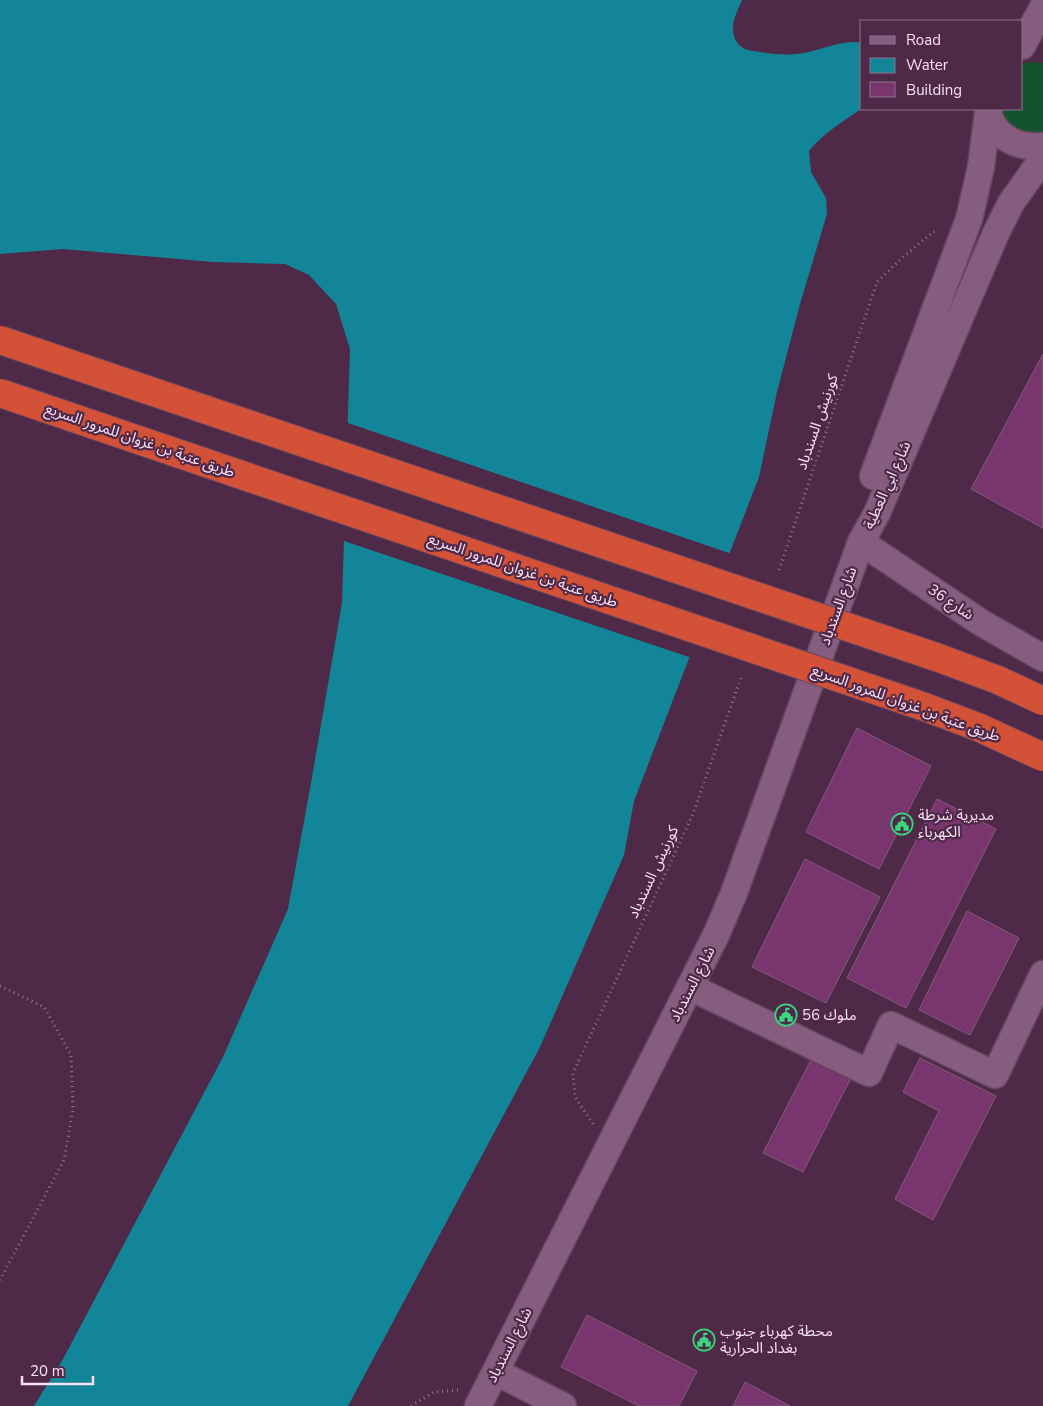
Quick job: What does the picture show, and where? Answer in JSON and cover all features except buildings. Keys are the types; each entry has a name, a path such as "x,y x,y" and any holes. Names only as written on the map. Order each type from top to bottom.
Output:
{"highway":[{"path":"0,340 940,658 998,680 1043,701"},
{"name":"طريق عتبة بن غزوان للمرور السريع","path":"0,393 922,706 978,727 1043,757"}],"street":[{"path":"1023,44 1043,7"},
{"path":"1023,55 1033,53 1043,55"},
{"name":"شارع ابي العطية","path":"988,111 998,131 1006,138 1024,146 1043,146"},
{"name":"شارع ابي العطية","path":"861,542 864,500 969,219 981,167 988,111"},
{"name":"شارع ابي العطية","path":"861,542 877,512 996,233 1011,203 1043,158"},
{"name":"شارع 36","path":"861,542 980,622 1043,658"},
{"name":"شارع السندباد","path":"488,1388 716,935 734,894 861,542"},
{"path":"690,988 869,1073 891,1025 995,1075 1043,974"},
{"path":"488,1388 563,1406"}],"path":[{"name":"كورنيش السندباد","path":"779,570 877,282 933,232 969,219"},
{"name":"كورنيش السندباد","path":"609,1148 575,1098 572,1072 692,814 742,675"},
{"path":"0,986 44,1007 71,1055 73,1110 64,1160 0,1280"},
{"path":"411,1406 434,1392 488,1388"}],"green space":[{"path":"1043,63 1043,135 1014,131 998,110 1023,110 1023,64"}],"water":[{"path":"0,0 742,0 733,30 738,44 745,49 792,54 805,53 847,42 860,43 860,109 827,133 809,151 811,172 826,198 827,214 800,304 777,392 759,477 634,801 624,855 540,1047 348,1406 34,1406 62,1361 223,1057 288,909 342,603 350,349 336,304 309,275 285,264 213,262 63,249 0,254"}],"pier":[{"path":"345,422 732,554 692,658 341,540"}],"place":[{"name":"مديرية شرطة الكهرباء","path":"902,824"},
{"name":"ملوك 56","path":"786,1015"},
{"name":"محطة كهرباء جنوب بغداد الحرارية","path":"704,1340"}]}
